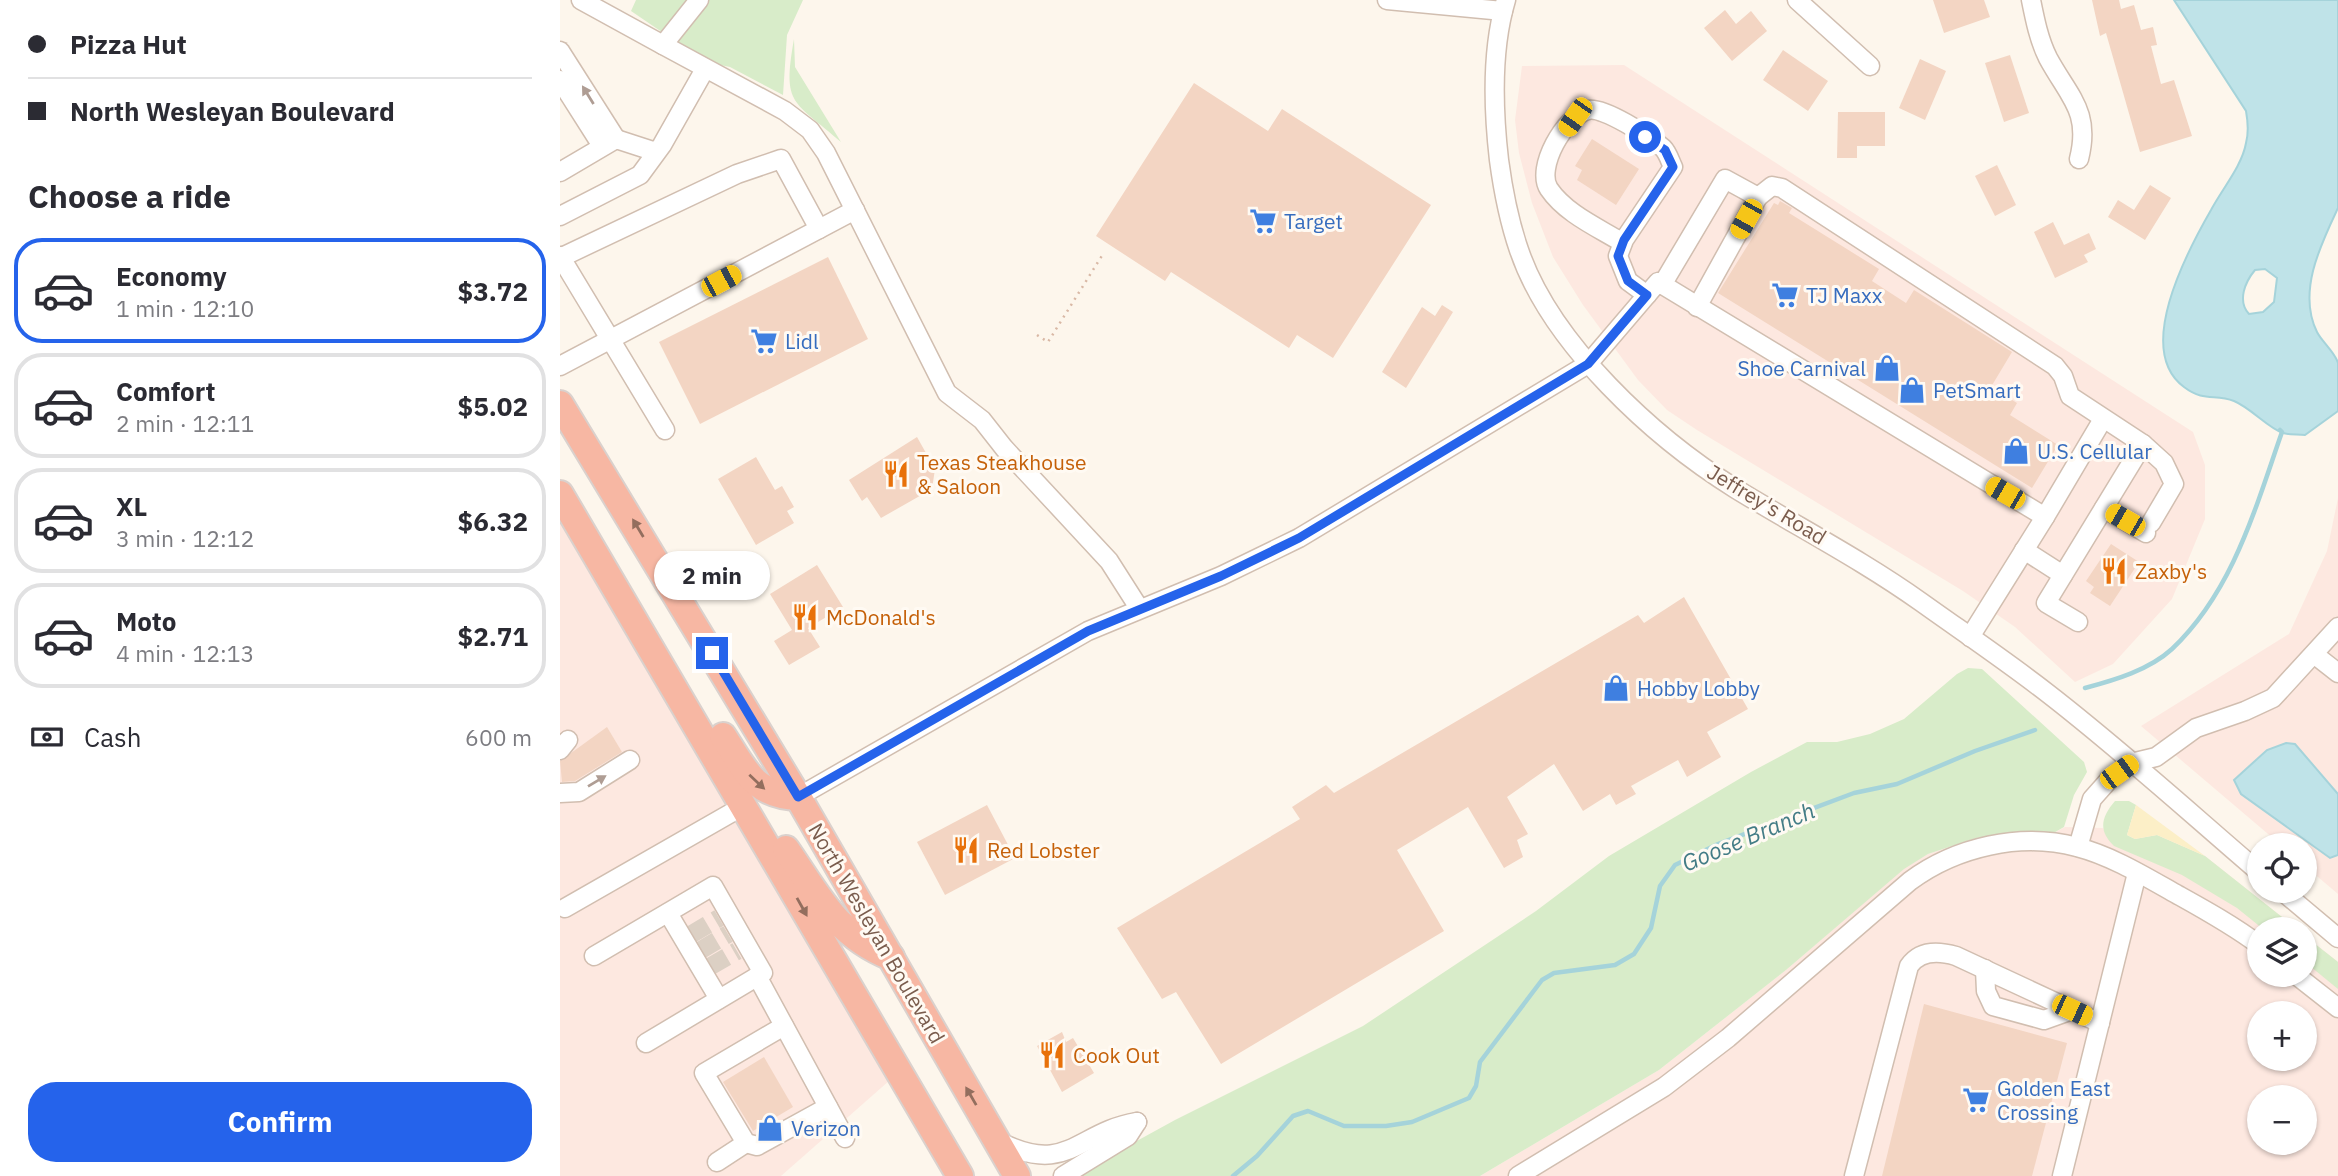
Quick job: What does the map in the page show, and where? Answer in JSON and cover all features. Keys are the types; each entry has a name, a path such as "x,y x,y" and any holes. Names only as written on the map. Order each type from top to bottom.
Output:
{"highway":[{"name":"North Wesleyan Boulevard","path":"560,404 798,797 1017,1176"},
{"path":"560,494 960,1176"},
{"path":"643,634 667,648 751,778 772,794 798,797"},
{"path":"744,805 768,824 831,916 863,946 891,957"}],"street":[{"path":"581,0 785,111 810,130 826,153 947,393 982,420 1109,561 1139,608"},
{"path":"663,45 699,0"},
{"path":"1387,0 1504,6"},
{"path":"1797,0 1870,66"},
{"path":"2031,0 2035,26 2048,58 2081,114 2084,138 2079,159"},
{"name":"Jeffrey's Road","path":"1504,6 1495,101 1503,191 1520,252 1530,274 1588,364 1685,454 1735,488 1833,545 2047,692 2247,862"},
{"path":"560,51 609,143"},
{"path":"560,216 640,175 705,69"},
{"path":"560,80 609,143 656,152"},
{"path":"1623,243 1562,205 1547,187 1544,170 1549,153 1575,117 1589,109 1603,110 1665,150 1673,167 1623,243 1618,256 1628,281 1647,295"},
{"path":"560,172 609,143"},
{"path":"666,430 561,257 737,174 781,159 819,229"},
{"path":"1662,285 1726,179 1758,197"},
{"path":"1697,307 1758,197 1772,186 1782,188 2055,366 2063,376 2070,396 2143,444 2164,463 2174,484 2149,528 2104,508"},
{"path":"560,366 855,210"},
{"path":"798,797 1088,631 1221,576 1299,538 1588,364 1658,282 2045,517"},
{"path":"1970,637 2103,419"},
{"path":"2078,622 2046,603 2143,444"},
{"path":"2024,550 2063,575"},
{"path":"2078,847 2092,799 2108,781 2131,764 2157,757 2196,728 2273,698 2338,627"},
{"path":"2315,655 2338,673"},
{"path":"560,793 579,792 630,760"},
{"path":"565,908 744,805"},
{"path":"1527,1174 1664,1087 1728,1038 1910,881 1938,863 1985,846 2056,843 2078,847 2137,873 2197,905 2247,937"},
{"path":"2062,1176 2137,873"},
{"path":"594,956 713,886 742,948 763,973 646,1043"},
{"path":"2296,903 2338,938"},
{"path":"668,913 692,944 719,999"},
{"path":"1854,1176 1909,966 1915,958 1944,953 2100,1023"},
{"path":"1984,969 1986,991 1993,1006 2044,1020 2072,1010"},
{"path":"757,976 784,1026 822,1110 845,1139"},
{"path":"2311,987 2338,1008"},
{"path":"708,1080 784,1026"},
{"path":"708,1080 724,1093 750,1136 757,1137 802,1111 822,1110"},
{"path":"708,1080 746,1143 757,1146 822,1110"},
{"path":"996,1139 1016,1152 1049,1161 1068,1156 1120,1125 1137,1122 1128,1136 1063,1176"},
{"path":"717,1162 746,1143"}],"path":[{"path":"1037,335 1048,342 1102,254"}],"shaded area":[{"path":"1624,65 2193,432 2205,465 2205,519 2172,599 2113,664 2075,682 2015,627 1963,591 1697,430 1667,410 1638,380 1583,305 1553,257 1532,203 1519,153 1515,120 1522,66"},
{"path":"560,498 898,1073 781,1176 560,1176"},
{"path":"2338,498 2338,894 2317,876 2317,833 2267,833 2141,726 2289,634 2327,551"},
{"path":"2065,827 2102,828 2135,839 2157,835 2205,856 2247,889 2247,903 2264,903 2282,917 2247,917 2247,987 2317,987 2317,945 2338,962 2338,1176 1480,1176 1659,1070 1786,970 1904,868 1928,854 1976,838 2012,833 2050,835"}],"green space":[{"path":"636,0 803,0 787,35 783,95 730,67 706,62 631,11"},
{"path":"794,39 795,67 841,142 795,100 790,77"},
{"path":"1968,668 1982,669 2084,762 2087,772 2074,795 2064,827 2050,835 2012,833 1976,838 1928,854 1904,869 1786,970 1659,1070 1480,1176 1073,1176 1175,1120 1363,1026 1536,911 1609,856 1751,772 1807,742 1837,742 1870,734 1904,719 1957,674"},
{"path":"2115,801 2129,801 2136,805 2127,835 2135,839 2157,835 2205,856 2247,889 2247,903 2264,903 2282,917 2248,917 2182,875 2114,846 2105,835 2103,824"},
{"path":"2317,945 2338,962 2338,989 2317,972"}],"sand":[{"path":"2136,805 2205,856 2157,835 2135,839 2127,835"}],"water":[{"path":"2174,0 2338,0 2338,208 2314,268 2309,301 2317,332 2338,363 2338,411 2305,435 2286,434 2277,430 2234,401 2191,392 2170,370 2164,349 2170,300 2179,274 2201,228 2244,152 2248,131 2246,111","holes":["2265,269 2277,278 2274,302 2263,312 2249,314 2243,298 2248,280 2255,270"]},
{"path":"2286,743 2295,744 2338,794 2338,855 2330,858 2317,849 2317,833 2295,833 2241,794 2234,780 2267,750"}],"building":[{"path":"1933,0 1984,0 1990,17 1944,33"},
{"path":"2092,0 2119,0 2121,9 2134,5 2141,30 2153,27 2157,45 2151,46 2161,84 2174,80 2192,136 2140,152 2106,33 2100,36"},
{"path":"1725,10 1736,24 1751,11 1767,31 1732,61 1704,28"},
{"path":"1783,50 1828,81 1808,111 1763,80"},
{"path":"2010,55 2029,113 2004,122 1985,63"},
{"path":"1920,59 1946,71 1925,120 1899,108"},
{"name":"Target","path":"1194,83 1268,131 1282,109 1431,205 1333,358 1297,335 1289,348 1171,272 1165,281 1096,236"},
{"path":"1838,112 1885,112 1885,146 1857,146 1857,158 1837,158"},
{"path":"1592,139 1639,169 1616,205 1577,180 1582,170 1575,166"},
{"path":"1997,165 2016,205 1995,216 1975,176"},
{"path":"2150,185 2171,198 2145,240 2108,217 2118,200 2134,210"},
{"path":"1780,201 1792,208 1789,213 1879,269 1872,281 1906,303 1914,290 2012,352 1991,387 2017,403 2010,415 2058,445 2032,488 1718,293 1774,203 1778,205"},
{"path":"2053,222 2064,245 2089,233 2096,249 2084,255 2088,262 2055,278 2034,232"},
{"name":"Lidl","path":"828,257 868,339 700,424 659,342"},
{"path":"1442,305 1453,312 1406,388 1382,372 1422,307 1435,316"},
{"name":"Texas Steakhouse & Saloon","path":"917,437 935,469 932,489 881,518 867,497 862,501 849,480"},
{"path":"756,457 775,490 782,486 794,507 787,511 794,523 756,545 718,479"},
{"path":"2111,544 2139,562 2110,606 2090,593 2094,587 2086,581"},
{"name":"McDonald's","path":"817,565 843,607 808,628 820,647 789,665 774,641 792,630 770,594"},
{"path":"1684,597 1748,709 1707,732 1721,757 1687,777 1678,760 1631,786 1636,794 1616,805 1610,794 1583,811 1554,764 1507,797 1528,834 1517,840 1523,857 1504,868 1468,807 1397,850 1444,931 1221,1064 1176,992 1162,999 1117,928 1300,819 1292,807 1326,785 1334,793 1638,615 1644,623"},
{"path":"607,727 622,752 575,781 562,782 560,761"},
{"name":"Red Lobster","path":"987,805 1015,858 945,895 917,842"},
{"name":"Golden East Crossing","path":"1924,1004 2067,1043 2032,1176 1882,1176"},
{"path":"1062,1032 1066,1042 1073,1038 1094,1073 1062,1092 1037,1046"},
{"path":"764,1057 793,1107 753,1131 723,1082"}],"waterway":[{"name":"Goose Branch","path":"2085,688 2120,678 2153,663 2172,649 2193,626 2211,601 2240,548 2282,432 2280,430"},
{"name":"Goose Branch","path":"1233,1176 1257,1156 1293,1116 1308,1111 1344,1126 1386,1126 1412,1122 1469,1098 1476,1086 1480,1062 1542,980 1554,973 1615,965 1634,954 1651,928 1660,886 1675,865 1718,844 1854,793 1897,784 1975,751 2035,730"}],"tunnel":[{"path":"692,934 719,918"},
{"path":"701,950 728,934"},
{"path":"711,966 737,951"}],"place":[{"name":"Target","path":"1263,221"},
{"name":"TJ Maxx","path":"1785,295"},
{"name":"Lidl","path":"764,341"},
{"name":"Shoe Carnival","path":"1887,368"},
{"name":"PetSmart","path":"1912,390"},
{"name":"U.S. Cellular","path":"2016,451"},
{"name":"Texas Steakhouse & Saloon","path":"896,474"},
{"name":"Zaxby's","path":"2114,571"},
{"name":"McDonald's","path":"805,617"},
{"name":"Hobby Lobby","path":"1616,688"},
{"name":"Red Lobster","path":"966,850"},
{"name":"Cook Out","path":"1052,1055"},
{"name":"Golden East Crossing","path":"1976,1100"},
{"name":"Verizon","path":"770,1128"}],"route":[{"path":"712,653 798,797 1088,631 1161,598 1221,576 1299,538 1588,364 1647,295 1628,281 1618,256 1624,240 1673,167 1665,150 1645,137"}]}
